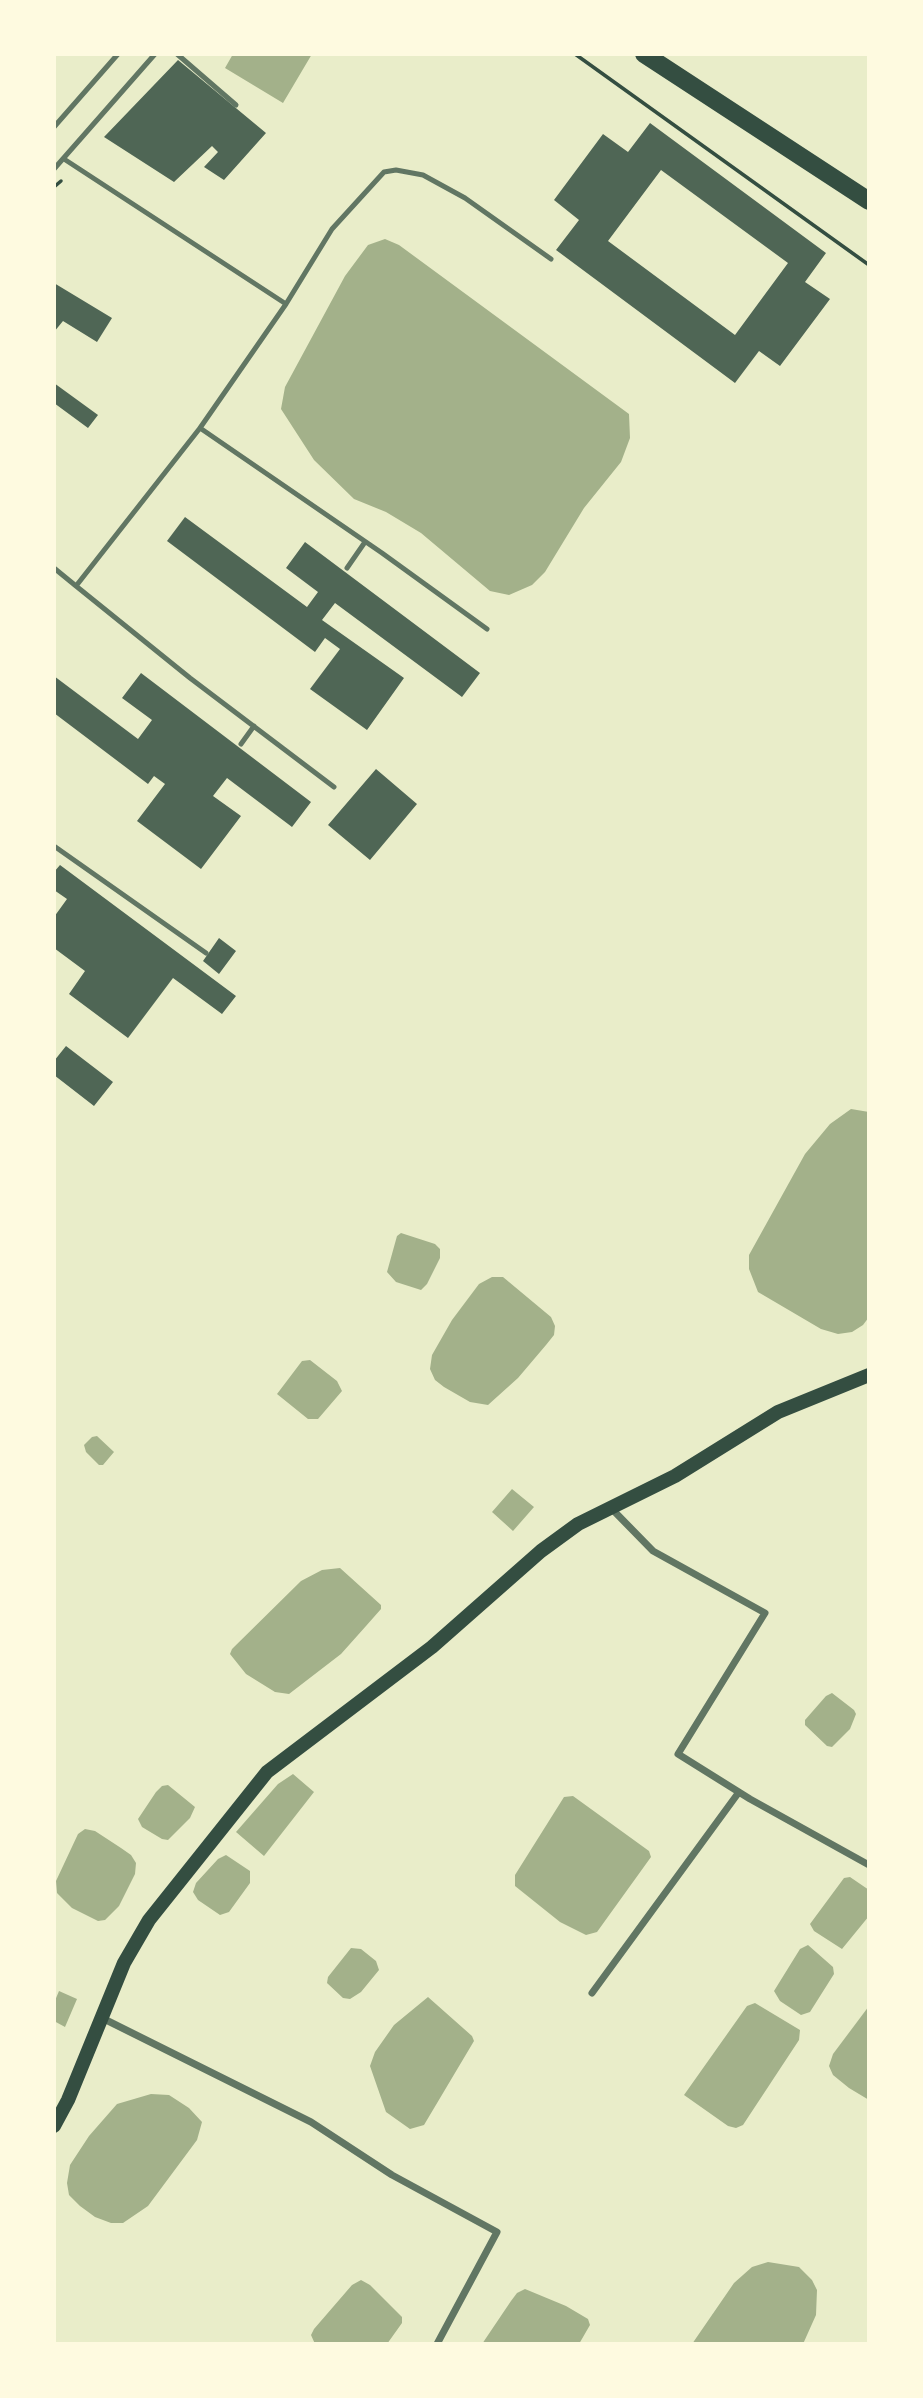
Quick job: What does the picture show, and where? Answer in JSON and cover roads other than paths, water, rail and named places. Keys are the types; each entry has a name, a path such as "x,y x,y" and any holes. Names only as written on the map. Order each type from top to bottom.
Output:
{"main road":[{"path":"644,54 869,201"},
{"path":"54,2126 68,2100 124,1963 149,1920 267,1772 432,1647 541,1551 578,1524 675,1476 778,1412 869,1376"}],"street":[{"path":"610,1507 653,1551 765,1613 678,1754 739,1792 869,1865"},
{"path":"592,1993 739,1792"},
{"path":"101,2017 311,2122 392,2175 497,2232 437,2344"}],"lane":[{"path":"54,127 118,54"},
{"path":"54,169 155,54"},
{"path":"177,54 236,105"},
{"path":"64,159 286,304"},
{"path":"76,586 200,428 286,304 332,229 384,172 396,170 423,175 465,198 551,259"},
{"path":"200,428 487,629"},
{"path":"347,569 365,542"},
{"path":"54,568 190,678 334,787"},
{"path":"241,744 254,726"},
{"path":"54,845 206,953"}]}
